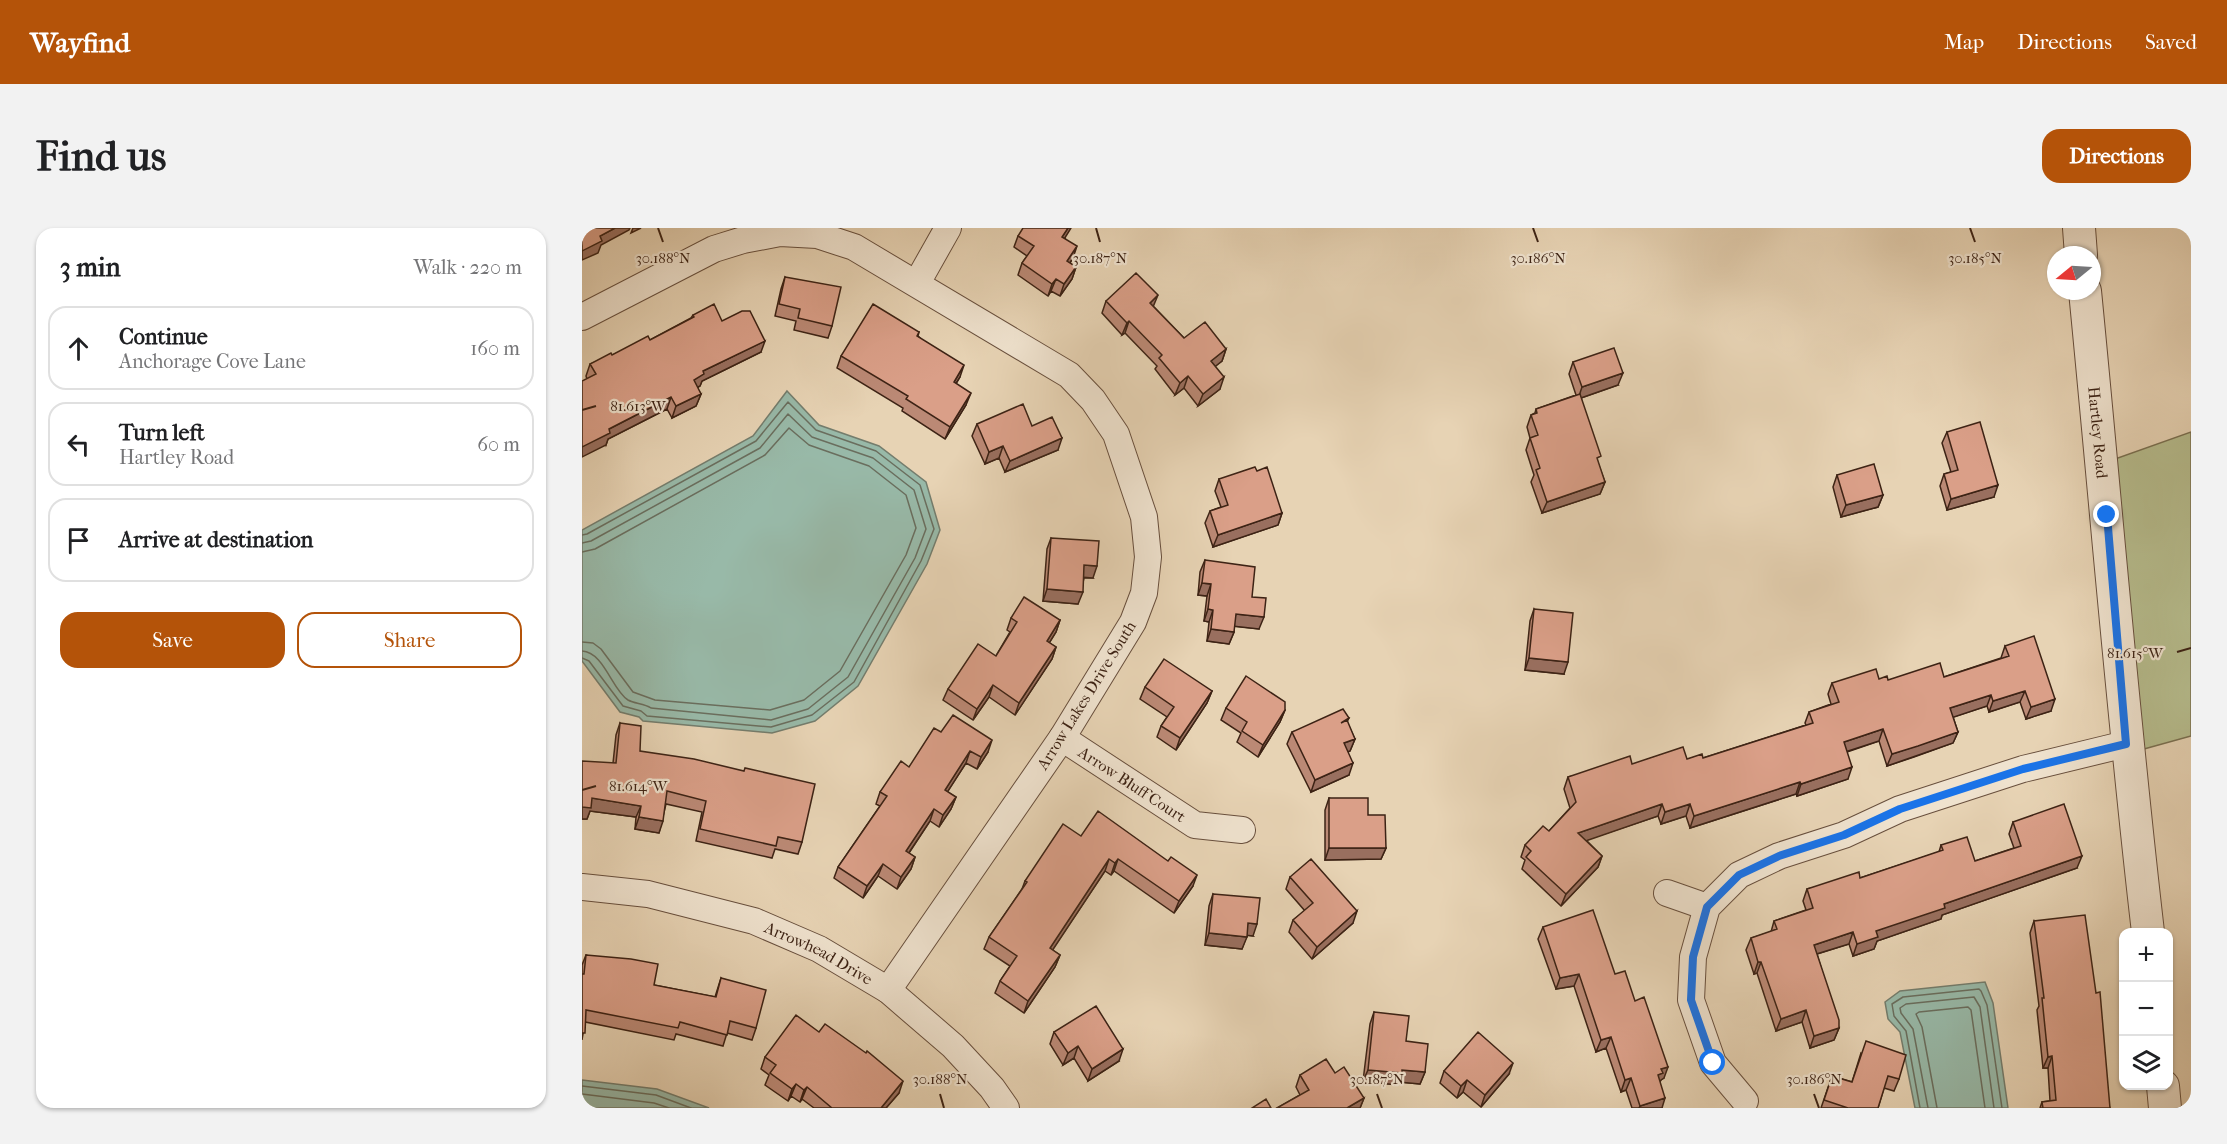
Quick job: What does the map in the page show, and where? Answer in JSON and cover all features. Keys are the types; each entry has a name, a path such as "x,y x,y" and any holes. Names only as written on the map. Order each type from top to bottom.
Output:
{"street":[{"path":"917,284 948,228"},
{"path":"2079,228 2080,246"},
{"name":"Arrow Lakes Drive South","path":"582,317 714,249 743,240 780,233 817,235 854,247 1069,375 1093,400 1116,434 1144,517 1148,557 1144,593 1137,613 1062,738 888,990"},
{"name":"Hartley Road","path":"2086,300 2114,582 2126,744 2147,928"},
{"name":"Arrow Bluff Court","path":"1062,738 1195,825 1242,830"},
{"path":"1745,1101 1713,1063 1691,1000 1693,957 1707,907 1739,875 1779,856 1844,835 1900,809 2023,769 2126,744"},
{"name":"Arrowhead Drive","path":"582,887 648,894 754,921 819,949 888,990 953,1046 992,1088 1006,1108"},
{"path":"1667,893 1707,907"},
{"path":"2163,1090 2165,1108"}],"shaded area":[{"path":"2191,432 2191,736 2144,749 2115,459"}],"water":[{"path":"787,391 819,425 879,446 926,482 940,530 927,564 858,686 815,721 772,733 643,721 639,717 620,712 582,661 582,530 753,436"},
{"path":"1985,982 1993,1003 2008,1108 1915,1108 1900,1032 1888,1019 1885,1002 1900,991"},
{"path":"582,1080 657,1089 709,1108 582,1108"}],"building":[{"path":"582,228 615,228 600,236 602,241 582,251"},
{"path":"1023,228 1068,228 1062,237 1077,246 1067,261 1076,267 1064,284 1056,279 1052,284 1022,263 1034,246 1018,236"},
{"path":"1136,273 1158,295 1150,303 1184,338 1205,322 1226,349 1211,361 1224,377 1203,394 1188,376 1180,383 1159,358 1162,355 1106,301"},
{"path":"785,277 841,287 832,326 798,318 800,309 779,304"},
{"path":"714,304 722,321 742,311 750,311 765,341 703,371 704,374 694,380 701,394 676,406 671,397 609,429 610,433 582,447 582,381 596,374 590,364 648,336 650,340"},
{"path":"873,304 919,332 917,336 964,365 954,382 971,393 950,427 906,399 908,396 841,356"},
{"path":"1614,348 1623,373 1582,387 1573,362"},
{"path":"1580,394 1601,456 1597,458 1605,482 1547,502 1536,470 1540,468 1530,438 1538,435 1531,415 1537,413 1536,409"},
{"path":"1023,404 1032,426 1052,417 1062,438 1010,461 1003,446 989,452 977,424"},
{"path":"1980,422 1998,485 1951,499 1944,474 1958,470 1947,432"},
{"path":"1874,464 1883,495 1846,505 1837,475"},
{"path":"1255,467 1257,471 1267,467 1282,513 1218,535 1210,511 1228,505 1219,479"},
{"path":"1051,538 1099,541 1097,566 1084,565 1083,592 1047,589"},
{"path":"1205,560 1255,567 1252,597 1266,598 1264,617 1236,614 1234,632 1211,629 1213,610 1208,609 1211,584 1202,583"},
{"path":"1024,597 1060,620 1047,641 1056,647 1019,703 993,685 977,709 948,689 978,644 996,656 1017,622 1011,618"},
{"path":"1534,609 1573,613 1568,662 1529,658"},
{"path":"2034,636 2055,699 2031,707 2025,691 1993,701 1991,695 1950,708 1958,732 1918,746 1892,754 1883,729 1844,742 1852,767 1694,816 1690,804 1665,812 1662,804 1578,833 1602,856 1566,894 1526,857 1531,851 1525,845 1543,826 1549,831 1576,802 1568,777 1630,756 1632,764 1683,747 1687,759 1702,754 1703,758 1813,723 1809,712 1839,702 1832,683 1876,669 1879,679 1887,676 1888,680 1940,663 1944,677 2009,656 2005,646"},
{"path":"1164,659 1212,691 1180,738 1161,726 1174,707 1145,687"},
{"path":"1246,676 1285,702 1285,710 1263,745 1242,731 1247,722 1226,708"},
{"path":"1343,709 1349,718 1341,723 1347,720 1355,739 1344,743 1353,763 1315,780 1292,732"},
{"path":"953,715 992,740 981,757 970,751 945,790 956,797 943,815 934,809 906,851 915,857 901,877 883,864 867,886 838,867 887,796 880,792 901,761 909,767 934,728 941,732"},
{"path":"620,723 641,726 640,751 694,759 744,771 745,768 815,784 802,842 778,837 776,846 700,829 706,801 667,791 663,821 639,817 641,806 592,798 591,808 582,807 582,761 616,763"},
{"path":"1329,798 1368,798 1368,815 1385,815 1386,848 1329,848"},
{"path":"2064,804 2082,856 1944,904 1945,908 1876,931 1878,937 1857,944 1853,932 1814,945 1839,1020 1839,1028 1814,1036 1806,1010 1781,1019 1751,938 1777,929 1774,921 1813,908 1807,889 1859,872 1860,878 1943,850 1941,845 1967,837 1975,861 2021,846 2013,822"},
{"path":"1098,811 1168,861 1171,857 1197,875 1179,901 1118,859 1115,863 1109,859 1050,948 1060,955 1028,1001 1000,981 1017,956 989,937 1063,824 1081,836"},
{"path":"1311,859 1357,911 1317,947 1293,920 1313,903 1290,877"},
{"path":"1213,894 1260,898 1257,924 1248,923 1247,937 1209,933"},
{"path":"1593,910 1615,974 1625,971 1635,1001 1644,997 1668,1067 1661,1069 1663,1073 1658,1075 1665,1098 1640,1106 1631,1078 1625,1080 1611,1037 1601,1040 1579,974 1560,978 1543,927"},
{"path":"2085,915 2096,993 2100,992 2110,1108 2043,1108 2042,1102 2056,1100 2052,1056 2048,1057 2042,998 2044,998 2034,921"},
{"path":"586,955 658,964 654,985 716,997 721,978 766,990 756,1028 730,1021 727,1035 680,1022 678,1028 586,1010 585,1033 582,1033 582,974 584,974"},
{"path":"1096,1006 1123,1049 1092,1069 1078,1046 1068,1053 1054,1032"},
{"path":"1374,1012 1409,1016 1406,1041 1428,1044 1425,1072 1402,1070 1402,1073 1368,1070"},
{"path":"796,1015 819,1032 825,1024 866,1053 867,1051 903,1081 881,1108 832,1108 807,1087 804,1090 796,1084 792,1089 770,1073 776,1065 765,1057"},
{"path":"1478,1032 1513,1063 1485,1095 1467,1080 1461,1086 1444,1071"},
{"path":"1866,1041 1906,1055 1899,1079 1888,1076 1878,1108 1848,1108 1824,1100 1832,1076 1852,1082"},
{"path":"1326,1059 1335,1073 1344,1067 1364,1098 1347,1108 1277,1108 1309,1090 1300,1075"},
{"path":"1266,1099 1271,1108 1252,1108"}],"route":[{"path":"1713,1063 1691,1000 1693,957 1707,907 1739,875 1779,856 1844,835 1900,809 2023,769 2126,744 2107,515"}]}
